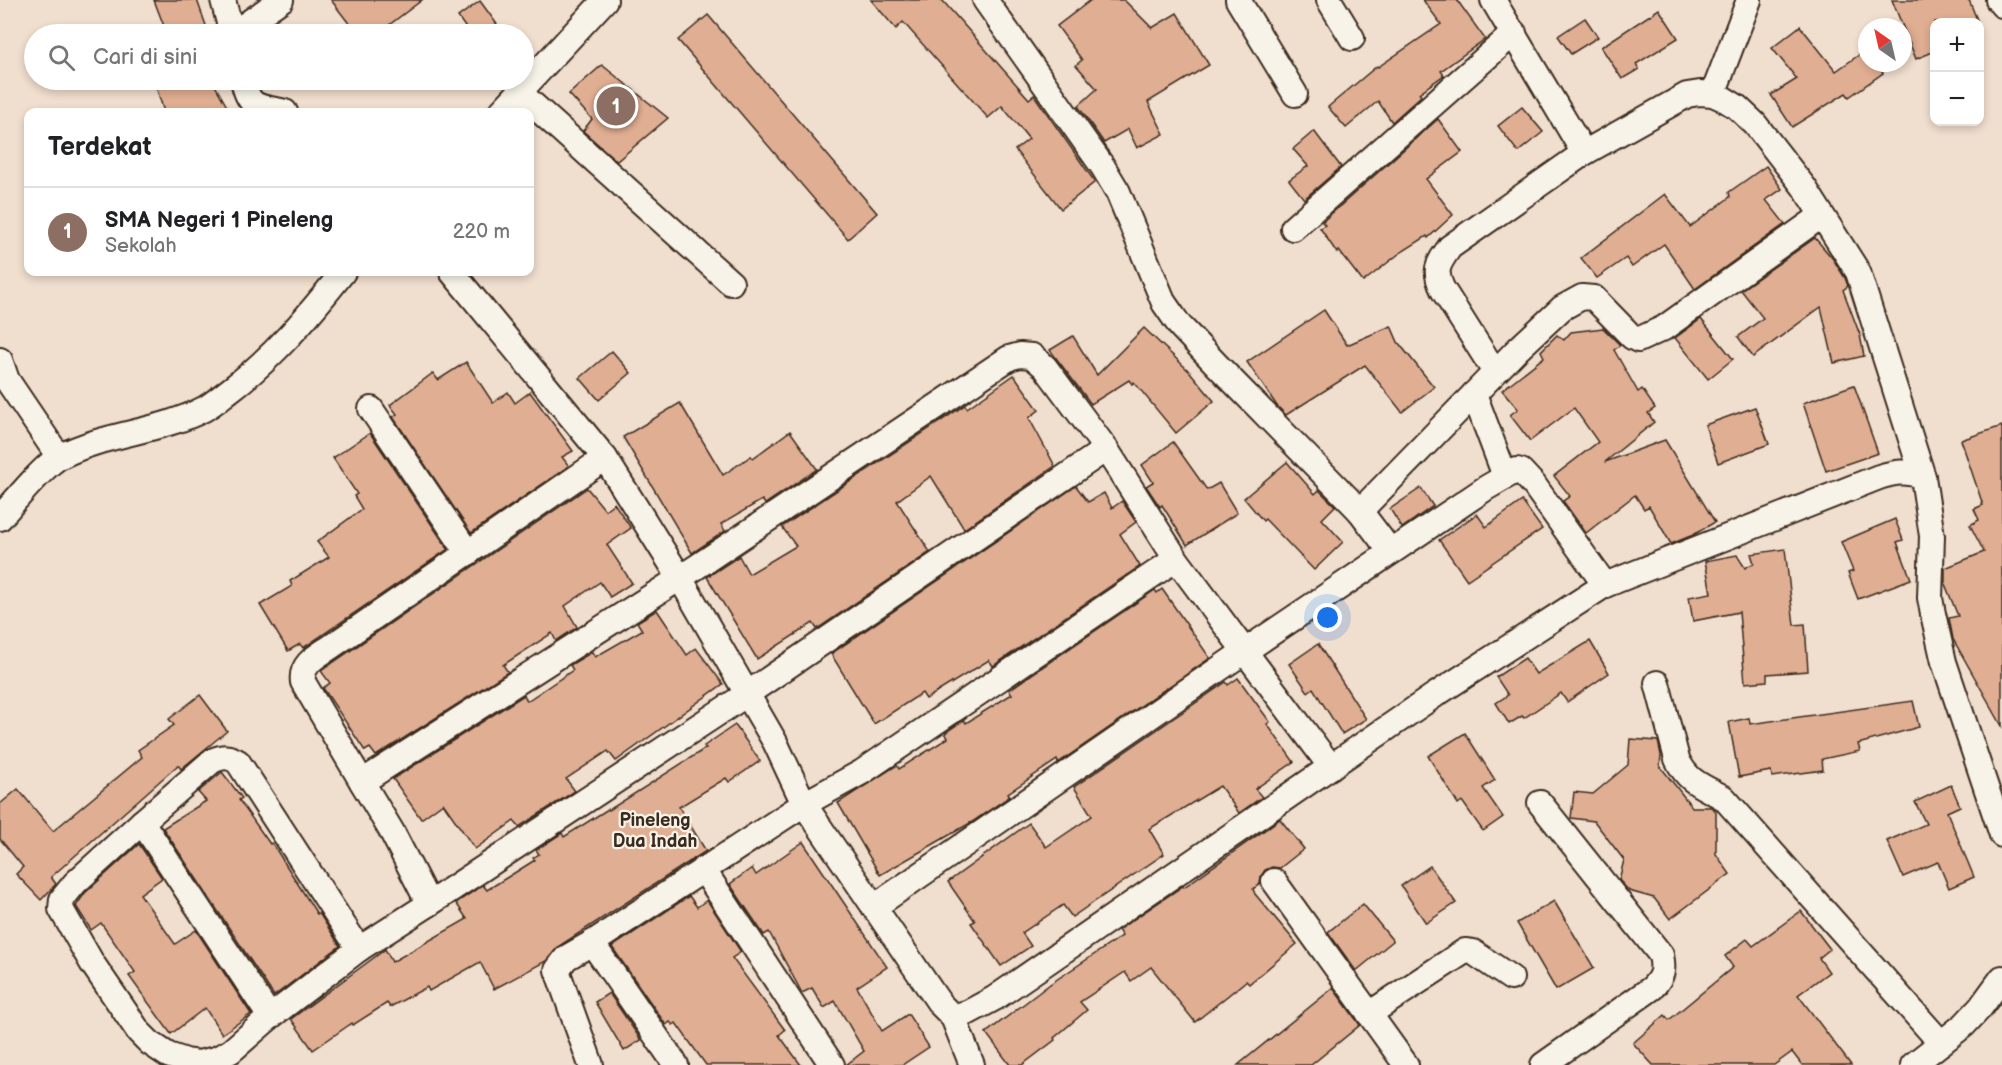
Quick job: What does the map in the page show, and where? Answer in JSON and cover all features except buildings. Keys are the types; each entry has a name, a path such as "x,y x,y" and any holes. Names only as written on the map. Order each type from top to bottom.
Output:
{"street":[{"path":"223,0 229,24"},
{"path":"246,24 281,0"},
{"path":"534,78 605,0"},
{"path":"985,0 1103,167 1118,192 1164,303 1173,318 1360,511 1391,552"},
{"path":"1238,0 1295,94"},
{"path":"1329,0 1352,38"},
{"path":"1493,0 1584,153"},
{"path":"1713,94 1749,0"},
{"path":"1998,0 2002,5"},
{"path":"1293,228 1514,33"},
{"path":"245,90 246,96 255,105 268,108"},
{"path":"505,108 523,90"},
{"path":"520,93 730,283"},
{"path":"1495,372 1437,279 1440,261 1450,247 1584,153 1687,95 1713,94 1737,107 1755,124 1804,187 1858,272 1923,477 1932,536 1930,586 1933,614 1944,662 2002,835"},
{"path":"1360,511 1495,372 1562,308 1582,297 1589,297 1599,302 1638,340 1664,328 1821,216"},
{"path":"0,518 29,485 59,457 113,437 180,420 207,407 250,375 307,318 340,276"},
{"path":"455,276 605,458 680,578 775,742 804,804 940,1004 953,1017 972,1065"},
{"path":"362,782 680,578 1009,358 1020,355 1032,357 1042,364 1106,449 1176,558 1330,767"},
{"path":"0,360 7,380 59,457"},
{"path":"1474,394 1505,476"},
{"path":"371,410 468,553"},
{"path":"359,950 238,762 230,757 212,761 75,883 62,898 61,909 92,963 140,1032 168,1055 199,1063 216,1059 231,1051 270,1017 359,950 747,694 1106,449"},
{"path":"429,904 392,832 303,682 304,668 311,660 605,458"},
{"path":"874,908 1245,651 1517,470 1521,471 1534,485 1605,585"},
{"path":"953,1017 969,1012 995,998 1435,695 1605,585 1879,477 1906,471 1923,477"},
{"path":"591,1065 557,970 567,958 804,804 862,772 1176,558"},
{"path":"1657,682 1681,768 1702,789 1724,798 1941,1043"},
{"path":"1540,803 1660,955 1664,969 1662,978 1652,988 1543,1065"},
{"path":"142,822 270,1017"},
{"path":"703,869 832,1065"},
{"path":"1274,881 1406,1065"},
{"path":"592,943 676,1065"},
{"path":"1369,1014 1465,951 1473,952 1511,978"},
{"path":"1912,1065 1964,1024 1980,1008 2002,978"}],"place":[{"name":"SMA Negeri 1 Pineleng","path":"616,106"}],"district":[{"name":"Pineleng Dua Indah","path":"655,830"}]}
